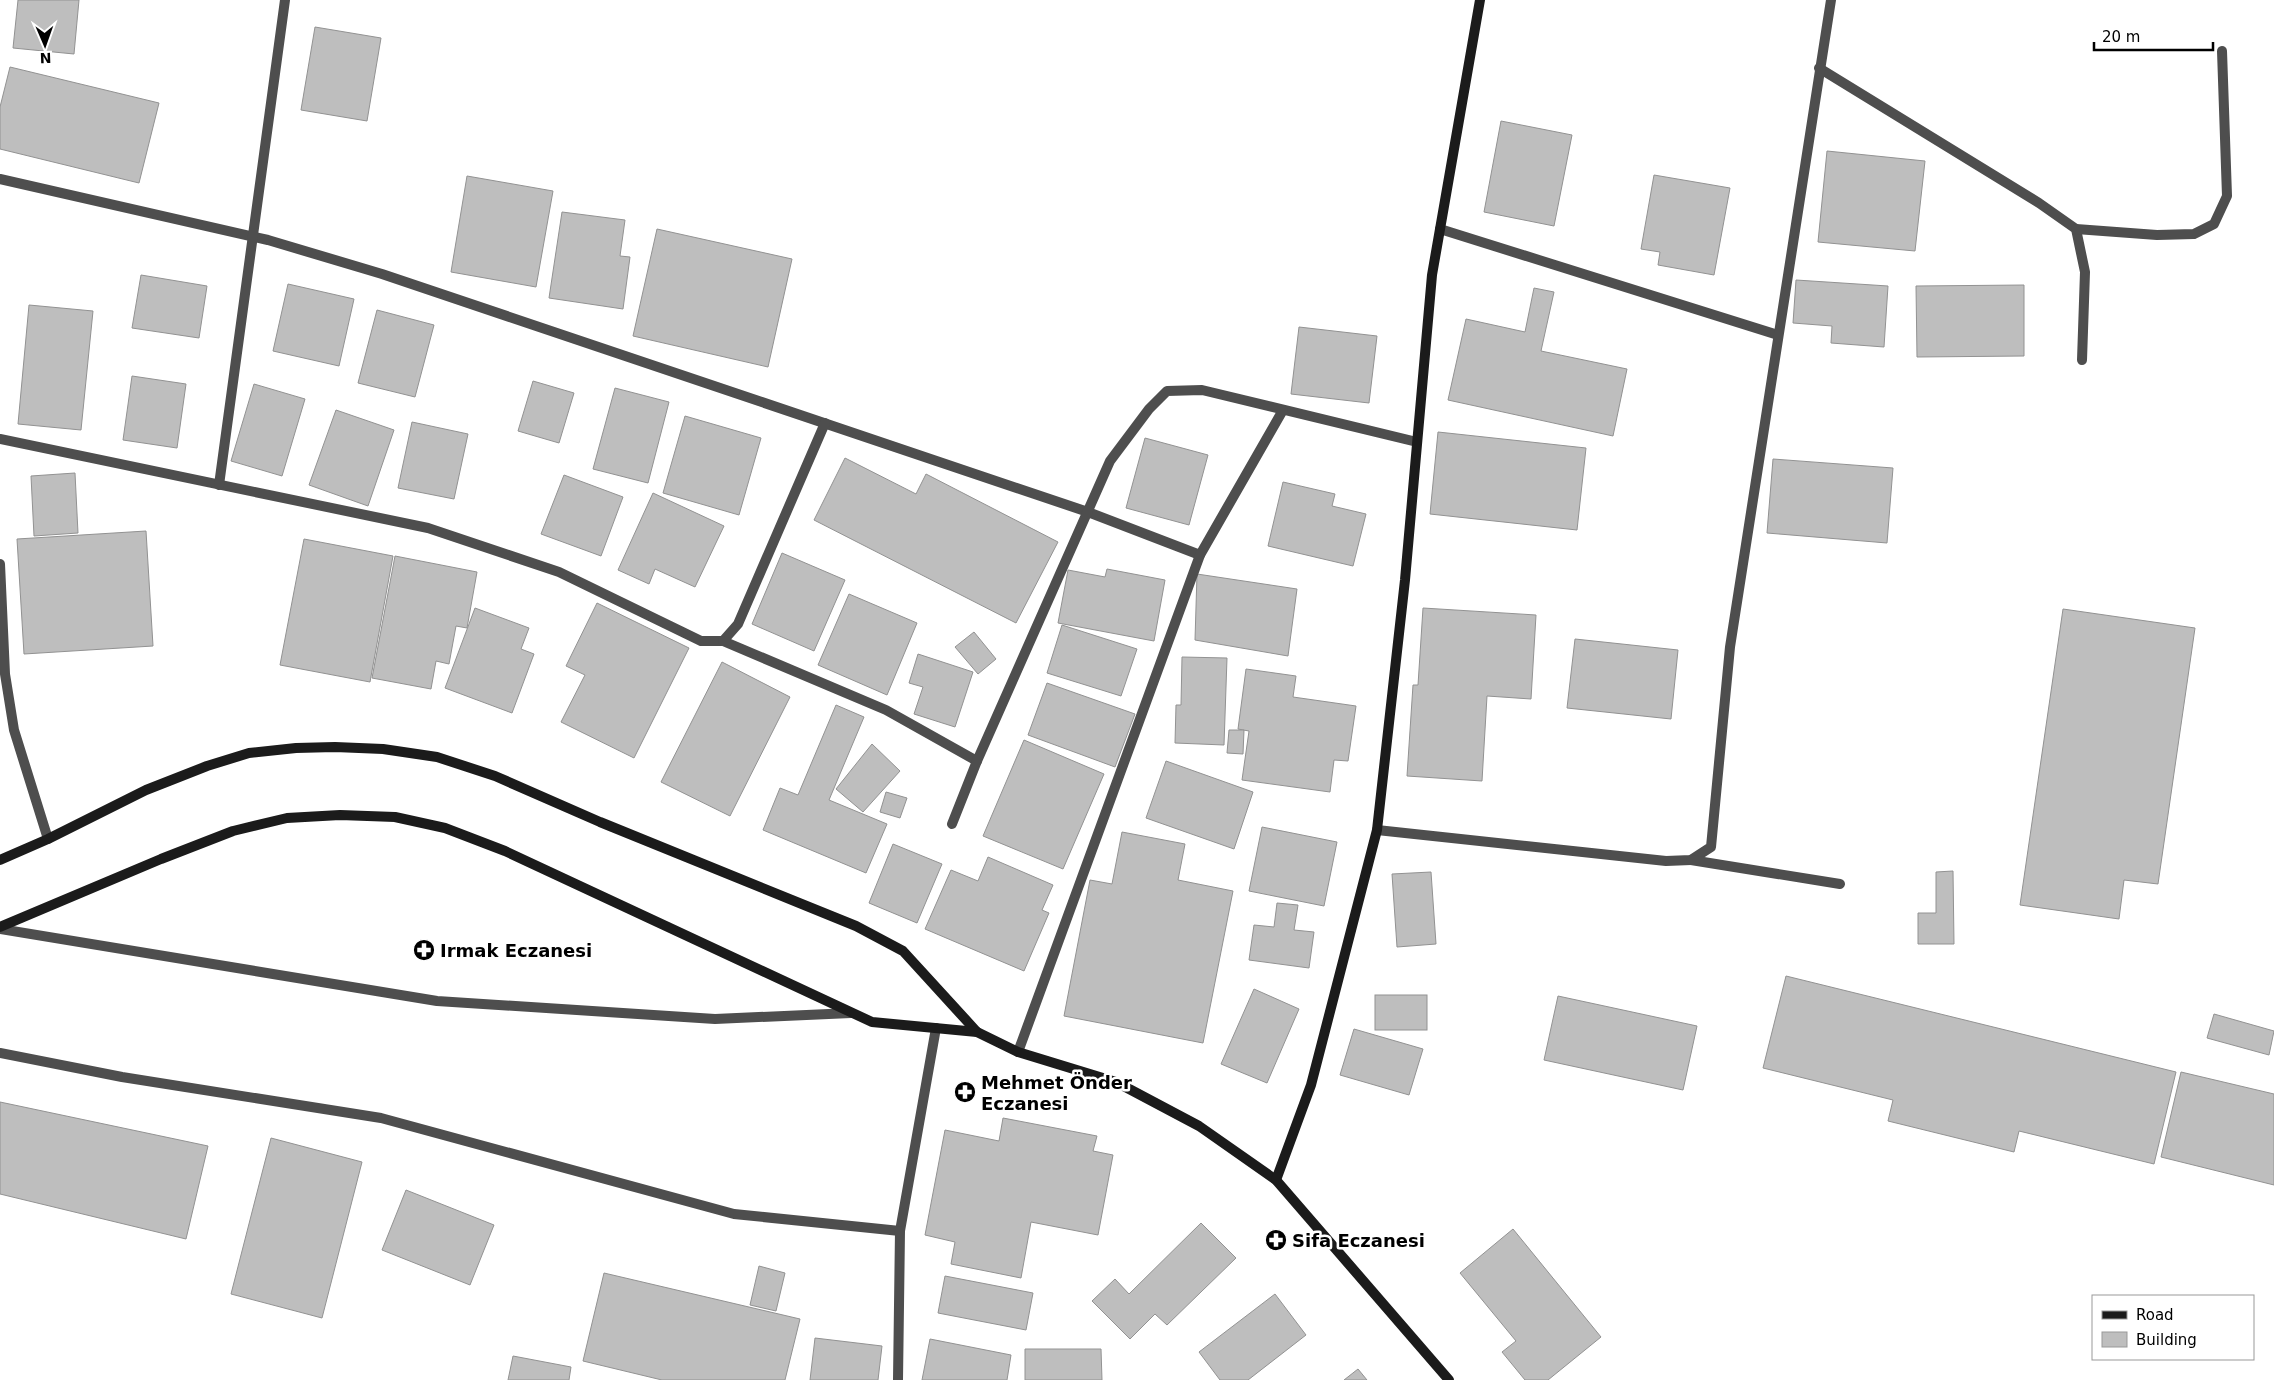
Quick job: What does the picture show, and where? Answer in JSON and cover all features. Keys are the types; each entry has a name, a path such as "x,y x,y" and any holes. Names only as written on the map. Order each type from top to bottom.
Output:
{"main road":[{"path":"1276,1180 1311,1086 1377,830 1405,580 1432,275 1480,0"},
{"path":"0,860 48,839 146,790 208,766 249,753 296,748 335,747 383,749 437,757 496,776 600,822 856,926 903,951 977,1032"},
{"path":"0,928 161,858 233,831 287,818 340,815 395,817 445,828 506,851 872,1022 977,1032 1018,1052 1116,1082 1200,1126 1276,1180 1449,1380"}],"street":[{"path":"219,485 285,0"},
{"path":"1691,860 1711,847 1730,647 1831,0"},
{"path":"1819,68 2039,203 2076,228 2157,235 2194,234 2214,224 2227,196 2222,51"},
{"path":"0,179 252,236 382,274 1088,512 1200,555"},
{"path":"2076,228 2085,272 2082,360"},
{"path":"1440,229 1778,334"},
{"path":"952,824 977,762 1110,461 1149,409 1167,392 1202,390 1417,442"},
{"path":"1018,1052 1200,555 1284,410"},
{"path":"723,641 738,624 825,422"},
{"path":"0,439 428,528 559,572 701,640 723,641 886,710 977,762"},
{"path":"0,564 5,674 14,730 48,839"},
{"path":"1377,830 1666,861 1691,860 1840,884"},
{"path":"0,928 437,1001 715,1019 851,1012"},
{"path":"898,1380 900,1231 936,1028"},
{"path":"0,1053 122,1078 381,1118 734,1214 900,1231"}],"building":[{"path":"18,0 79,0 74,54 13,48"},
{"path":"315,27 381,38 367,121 301,110"},
{"path":"10,67 159,103 139,183 0,149 0,107"},
{"path":"1501,121 1572,135 1554,226 1484,212"},
{"path":"1827,151 1925,161 1915,251 1818,242"},
{"path":"1654,175 1730,188 1714,275 1658,265 1660,252 1641,249"},
{"path":"467,176 553,191 536,287 451,272"},
{"path":"562,212 625,220 620,256 630,257 623,309 549,298"},
{"path":"657,229 792,259 768,367 633,336"},
{"path":"141,275 207,286 199,338 132,328"},
{"path":"1796,280 1888,286 1884,347 1831,343 1832,326 1793,323"},
{"path":"288,284 354,299 339,366 273,351"},
{"path":"2024,285 2024,356 1917,357 1916,286"},
{"path":"1534,288 1554,292 1541,351 1627,369 1613,436 1448,400 1466,319 1525,332"},
{"path":"29,305 93,311 81,430 18,424"},
{"path":"377,310 434,325 415,397 358,383"},
{"path":"1299,327 1377,336 1369,403 1291,394"},
{"path":"132,376 186,384 177,448 123,440"},
{"path":"533,381 574,393 559,443 518,431"},
{"path":"254,384 305,399 282,476 231,461"},
{"path":"615,388 669,402 648,483 593,469"},
{"path":"336,410 394,430 368,506 309,485"},
{"path":"685,416 761,438 739,515 663,493"},
{"path":"412,422 468,434 454,499 398,488"},
{"path":"1438,432 1586,448 1577,530 1430,514"},
{"path":"1145,438 1208,455 1189,525 1126,508"},
{"path":"845,458 916,494 926,474 1058,542 1016,623 814,520"},
{"path":"1773,459 1893,468 1887,543 1767,533"},
{"path":"75,473 78,533 34,536 31,476"},
{"path":"564,475 623,497 601,556 541,534"},
{"path":"1283,482 1335,494 1332,506 1366,514 1353,566 1268,546"},
{"path":"653,493 724,526 695,587 655,569 649,584 618,570"},
{"path":"146,531 153,646 24,654 17,539"},
{"path":"304,539 393,556 370,682 280,665"},
{"path":"782,553 845,580 814,651 752,624"},
{"path":"395,556 477,572 467,628 456,626 449,664 436,661 431,689 372,678"},
{"path":"1107,569 1165,580 1154,641 1058,623 1068,570 1105,577"},
{"path":"1197,574 1297,589 1288,656 1195,640"},
{"path":"849,594 917,623 887,695 818,665"},
{"path":"597,603 689,648 634,758 561,722 585,675 566,666"},
{"path":"475,608 529,628 521,649 534,654 512,713 445,688"},
{"path":"1423,608 1536,615 1531,699 1487,696 1482,781 1407,776 1413,685 1418,685"},
{"path":"2063,609 2195,628 2158,884 2124,880 2119,919 2020,905"},
{"path":"1062,625 1137,649 1121,696 1047,673"},
{"path":"974,632 996,659 978,674 955,647"},
{"path":"1575,639 1678,650 1671,719 1567,708"},
{"path":"918,654 973,672 955,727 914,714 923,687 909,683"},
{"path":"1182,657 1227,658 1224,745 1175,743 1176,705 1181,705"},
{"path":"722,662 790,697 730,816 661,782"},
{"path":"1246,669 1296,676 1293,697 1356,706 1348,761 1334,760 1330,792 1242,780 1249,731 1238,729"},
{"path":"1047,683 1135,714 1115,767 1028,735"},
{"path":"836,705 864,717 829,800 887,824 866,873 763,830 780,788 798,795"},
{"path":"1229,730 1244,730 1243,754 1227,753"},
{"path":"1024,740 1104,774 1063,869 983,836"},
{"path":"872,744 900,771 863,812 836,789"},
{"path":"1166,761 1253,792 1234,849 1146,818"},
{"path":"886,792 907,798 900,818 880,812"},
{"path":"1262,827 1337,842 1324,906 1249,891"},
{"path":"1122,832 1185,844 1178,880 1233,891 1203,1043 1064,1016 1090,880 1112,884"},
{"path":"893,844 942,864 917,923 869,903"},
{"path":"988,857 1053,885 1042,910 1049,913 1024,971 925,929 951,870 978,881"},
{"path":"1953,871 1954,944 1918,944 1918,913 1936,913 1936,872"},
{"path":"1431,872 1436,944 1397,947 1392,874"},
{"path":"1277,903 1298,905 1294,930 1314,932 1309,968 1249,960 1254,925 1274,927"},
{"path":"1786,976 2176,1072 2154,1164 2019,1131 2014,1152 1888,1121 1893,1100 1763,1068"},
{"path":"1254,989 1299,1009 1267,1083 1221,1064"},
{"path":"1375,995 1427,995 1427,1030 1375,1030"},
{"path":"1558,996 1697,1026 1683,1090 1544,1060"},
{"path":"2214,1014 2274,1031 2269,1055 2207,1038"},
{"path":"1354,1029 1423,1049 1409,1095 1340,1075"},
{"path":"2181,1072 2274,1094 2274,1185 2161,1157"},
{"path":"0,1102 208,1146 186,1239 0,1194"},
{"path":"1003,1118 1097,1136 1093,1151 1113,1155 1098,1235 1031,1222 1021,1278 951,1264 955,1242 925,1235 945,1130 999,1141"},
{"path":"271,1138 362,1162 322,1318 231,1294"},
{"path":"406,1190 494,1225 470,1285 382,1250"},
{"path":"1201,1223 1236,1258 1167,1325 1155,1314 1130,1339 1092,1301 1115,1279 1129,1294"},
{"path":"1513,1229 1601,1337 1548,1380 1525,1380 1502,1352 1516,1341 1460,1273"},
{"path":"759,1266 785,1273 776,1311 750,1305"},
{"path":"604,1273 800,1319 785,1380 662,1380 583,1361"},
{"path":"945,1276 1033,1293 1026,1330 938,1313"},
{"path":"1275,1294 1306,1335 1248,1380 1220,1380 1199,1352"},
{"path":"815,1338 882,1346 878,1380 810,1380"},
{"path":"930,1339 1011,1355 1007,1380 922,1380"},
{"path":"1025,1349 1101,1349 1102,1380 1025,1380"},
{"path":"513,1356 571,1367 569,1380 508,1380"},
{"path":"1358,1369 1367,1380 1344,1380"}],"place":[{"name":"Irmak Eczanesi","path":"424,950"},
{"name":"Mehmet Önder Eczanesi","path":"965,1092"},
{"name":"Sifa Eczanesi","path":"1276,1240"}]}
